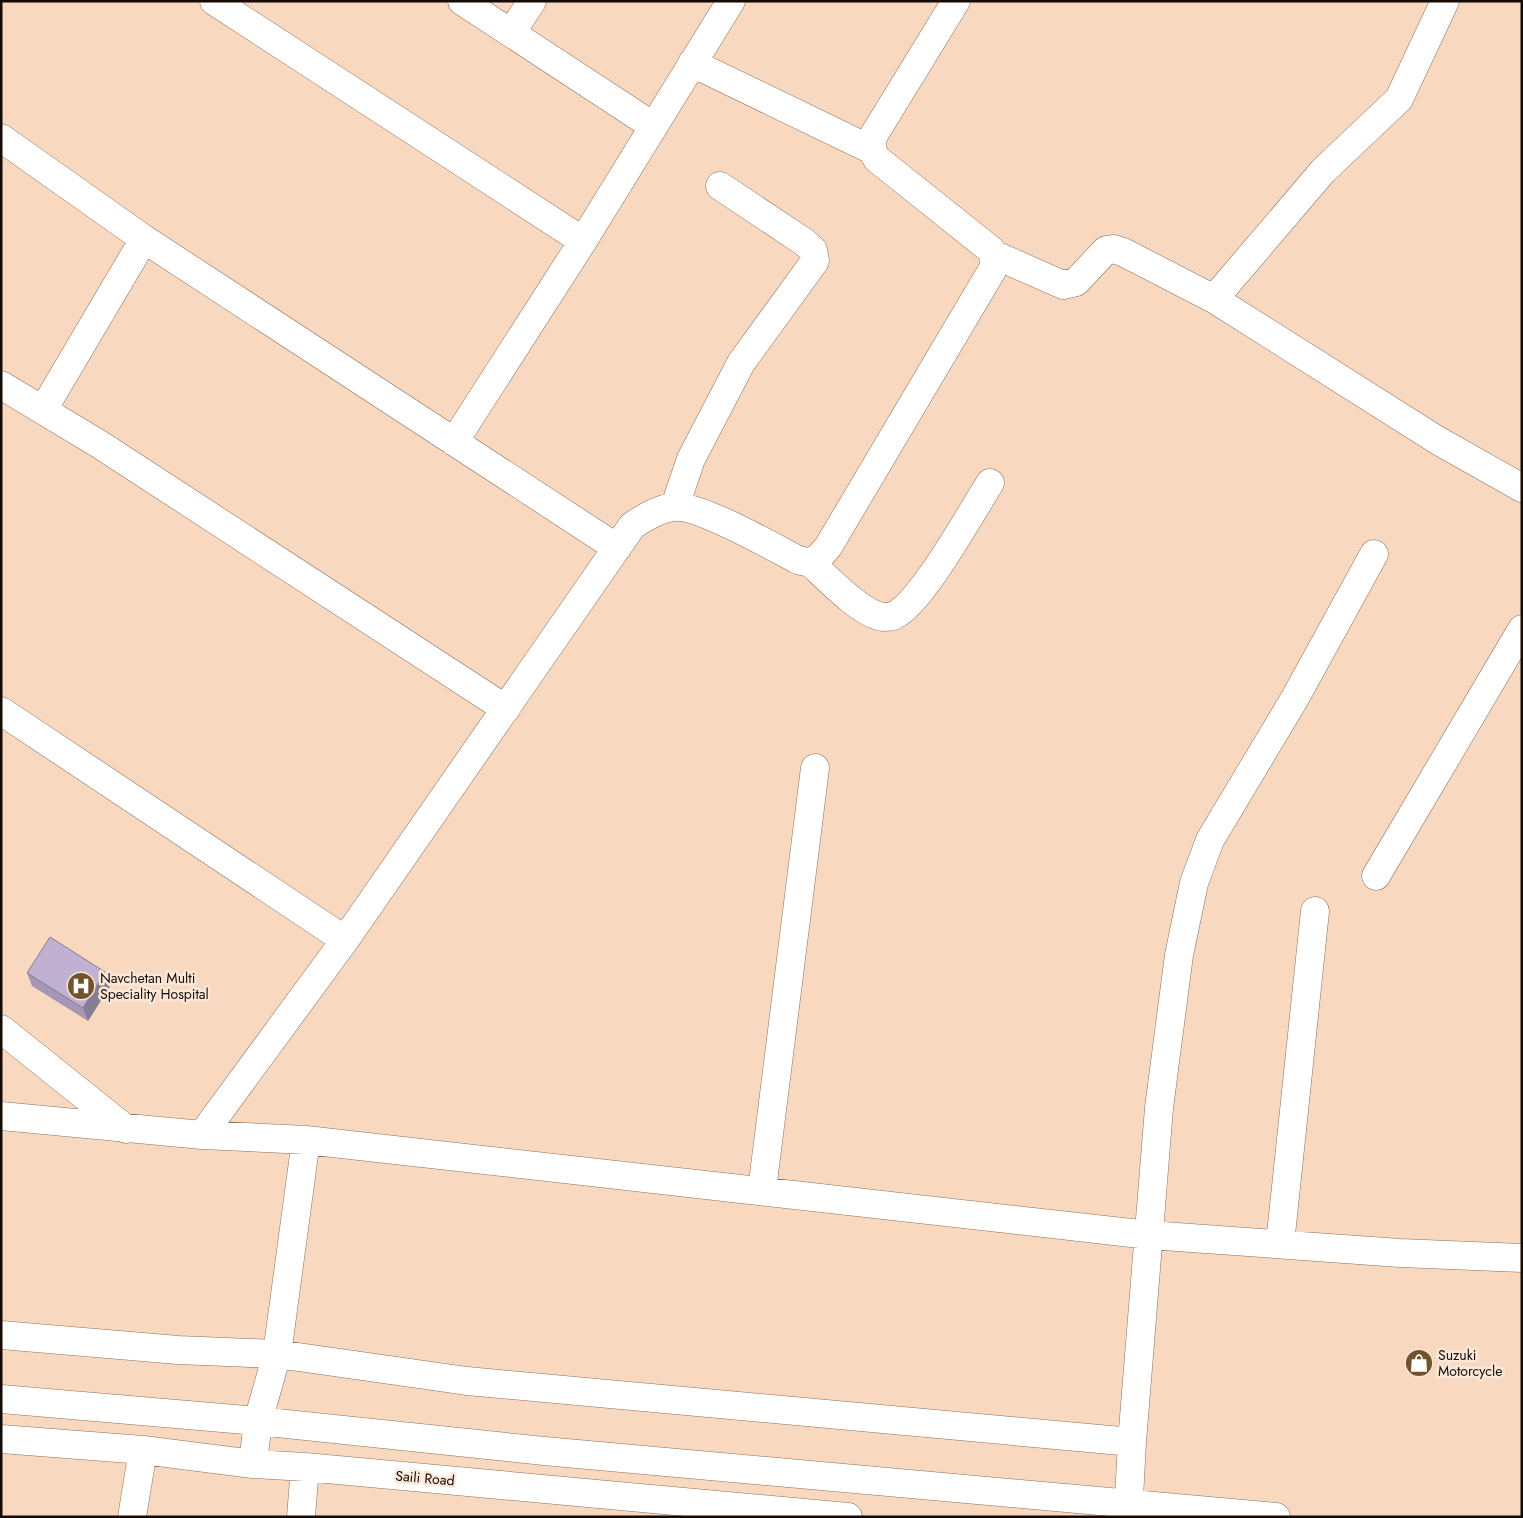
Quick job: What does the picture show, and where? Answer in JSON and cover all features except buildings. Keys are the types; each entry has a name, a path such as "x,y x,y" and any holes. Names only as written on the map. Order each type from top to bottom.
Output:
{"street":[{"path":"214,1 583,241"},
{"path":"462,1 654,126"},
{"path":"511,33 532,1"},
{"path":"454,442 583,241 731,1"},
{"path":"811,563 828,547 994,267 991,250 877,158 872,150 872,138 956,1"},
{"path":"1214,299 1323,171 1399,99 1445,1"},
{"path":"692,63 872,150"},
{"path":"1,138 144,240 617,548"},
{"path":"675,506 691,459 741,363 815,261 813,250 804,242 720,186"},
{"path":"43,410 144,240"},
{"path":"993,254 1063,285 1076,282 1106,250 1113,249 1123,252 1214,299 1437,440 1522,488"},
{"path":"1,385 99,444 506,709"},
{"path":"202,1136 345,940 632,526 642,518 675,506 696,511 715,518 798,560 811,563 837,588 868,611 883,617 894,616 911,602 934,571 990,482"},
{"path":"1128,1510 1159,1108 1179,955 1194,883 1210,840 1295,698 1374,554"},
{"path":"1376,876 1522,629"},
{"path":"1,711 345,940"},
{"path":"762,1190 815,768"},
{"path":"1280,1244 1315,911"},
{"path":"1,1029 126,1129"},
{"path":"1,1116 202,1136 306,1140 1149,1235 1400,1253 1522,1258"},
{"path":"253,1464 258,1421 277,1354 306,1140"},
{"path":"1,1335 178,1350 277,1354 467,1381 1132,1442"},
{"path":"1,1399 258,1421 1128,1510 1276,1517"},
{"name":"Saili Road","path":"1,1439 144,1450 253,1464 305,1467 848,1517"},
{"path":"132,1517 144,1450"},
{"path":"300,1517 305,1467"}],"place":[{"name":"Navchetan Multi Speciality Hospital","path":"81,986"},
{"name":"Suzuki Motorcycle","path":"1419,1363"}]}
